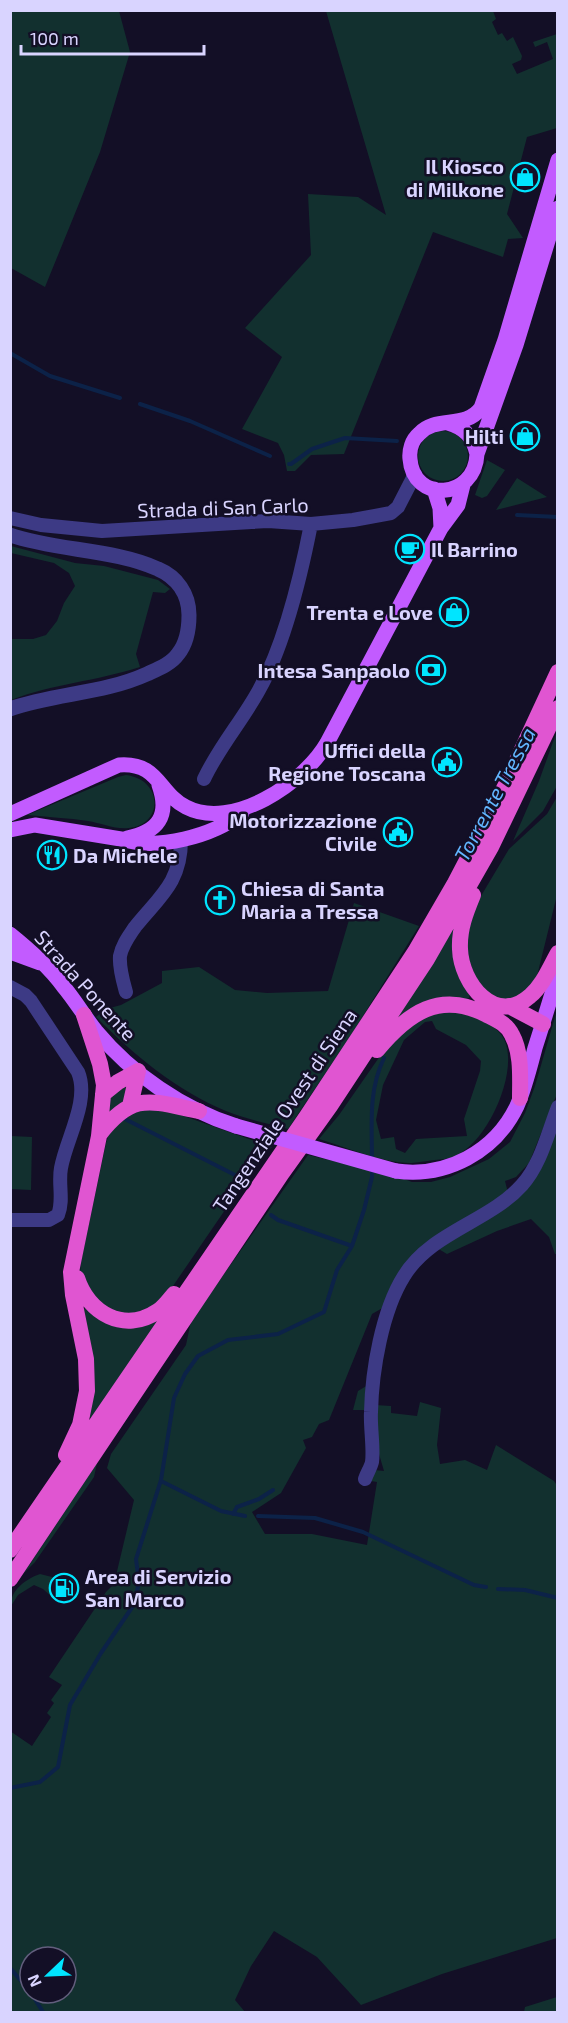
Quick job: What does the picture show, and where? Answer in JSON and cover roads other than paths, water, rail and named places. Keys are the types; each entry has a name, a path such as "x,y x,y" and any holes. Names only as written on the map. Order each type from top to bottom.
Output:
{"highway":[{"name":"Tangenziale Ovest di Siena","path":"10,1550 307,1116 415,952 455,883 500,797 558,672"},
{"name":"Tangenziale Ovest di Siena","path":"10,1579 427,959 491,847 558,708"},
{"path":"491,847 465,915 460,937 460,950 472,999 505,1025 517,1047 520,1098"},
{"path":"509,1006 532,995 558,953"},
{"path":"330,1106 389,1037 407,1020 439,1005 472,999 509,1006 543,1024"},
{"path":"54,1487 80,1425 87,1391 85,1351 72,1287 73,1262 99,1136 103,1094 100,1064 84,1015"},
{"path":"505,1025 543,1024"},
{"path":"103,1094 138,1071"},
{"path":"130,1106 138,1071"},
{"path":"99,1136 113,1118 130,1106 147,1102 199,1111"},
{"path":"73,1262 81,1291 93,1307 118,1319 137,1320 147,1317 162,1307 220,1241"}],"main road":[{"path":"463,485 450,490 426,486 415,474 410,453 418,434 427,427 437,423 464,421 477,413 482,406 505,340 558,160"},
{"path":"10,830 35,825 146,844 187,839 232,820 249,806 291,783 318,758 441,528 458,505 463,485 474,471 477,454 512,355 558,208"},
{"path":"448,423 459,426 468,433 477,454"},
{"path":"434,489 440,508 441,528"},
{"path":"15,809 119,765 140,766 157,778 177,801 193,810 214,813 249,806"},
{"path":"121,839 151,830 159,820 164,802 157,778"},
{"path":"187,839 196,825 193,810"},
{"name":"Strada Ponente","path":"10,934 33,952 63,985 109,1045 171,1096 199,1111 236,1126 396,1171 431,1172 450,1166 470,1157 495,1138 511,1117 520,1098 558,973"},
{"path":"10,952 45,966"}],"street":[{"name":"Strada di San Carlo","path":"10,518 41,525 102,531 281,521 311,524 389,515 398,507 415,474"},
{"path":"204,779 221,747 251,704 272,664 288,615 311,524"},
{"path":"10,535 157,568 172,578 185,594 189,618 186,638 178,654 154,671 108,688 10,710"},
{"path":"126,992 120,963 122,948 173,881 187,839"},
{"path":"10,987 26,995 31,1001 78,1072 80,1081 79,1111 61,1168 58,1215 51,1220 10,1220"},
{"path":"366,1479 372,1461 373,1382 386,1320 401,1282 420,1256 495,1208 523,1184 535,1165 558,1107"}],"waterway":[{"path":"10,353 50,376 120,398"},
{"path":"140,404 190,421 270,456"},
{"path":"289,464 312,449 345,438 397,441"},
{"path":"517,515 558,517"},
{"name":"Torrente Tressa","path":"372,1161 373,1096 384,1058"},
{"path":"125,1119 240,1179"},
{"name":"Torrente Tressa","path":"10,1788 40,1782 58,1767 70,1705 133,1606 139,1583 136,1559 161,1480 174,1398 185,1374 198,1356 228,1340 278,1334 324,1312 337,1270 352,1246 364,1210 372,1168"},
{"path":"271,1215 278,1220 352,1246"},
{"path":"161,1481 221,1511 245,1516"},
{"path":"233,1514 237,1507 259,1499 273,1490"},
{"path":"258,1516 315,1518 363,1532 474,1585 486,1587"},
{"path":"498,1589 525,1590 558,1598"},
{"path":"10,1968 18,1977"},
{"path":"39,2005 43,2012"}],"place":[{"name":"Il Kiosco di Milkone","path":"525,177"},
{"name":"Hilti","path":"525,436"},
{"name":"Il Barrino","path":"410,549"},
{"name":"Trenta e Love","path":"454,612"},
{"name":"Intesa Sanpaolo","path":"431,670"},
{"name":"Uffici della Regione Toscana","path":"447,762"},
{"name":"Motorizzazione Civile","path":"398,832"},
{"name":"Da Michele","path":"52,855"},
{"name":"Chiesa di Santa Maria a Tressa","path":"220,900"},
{"name":"Area di Servizio San Marco","path":"64,1588"}]}
